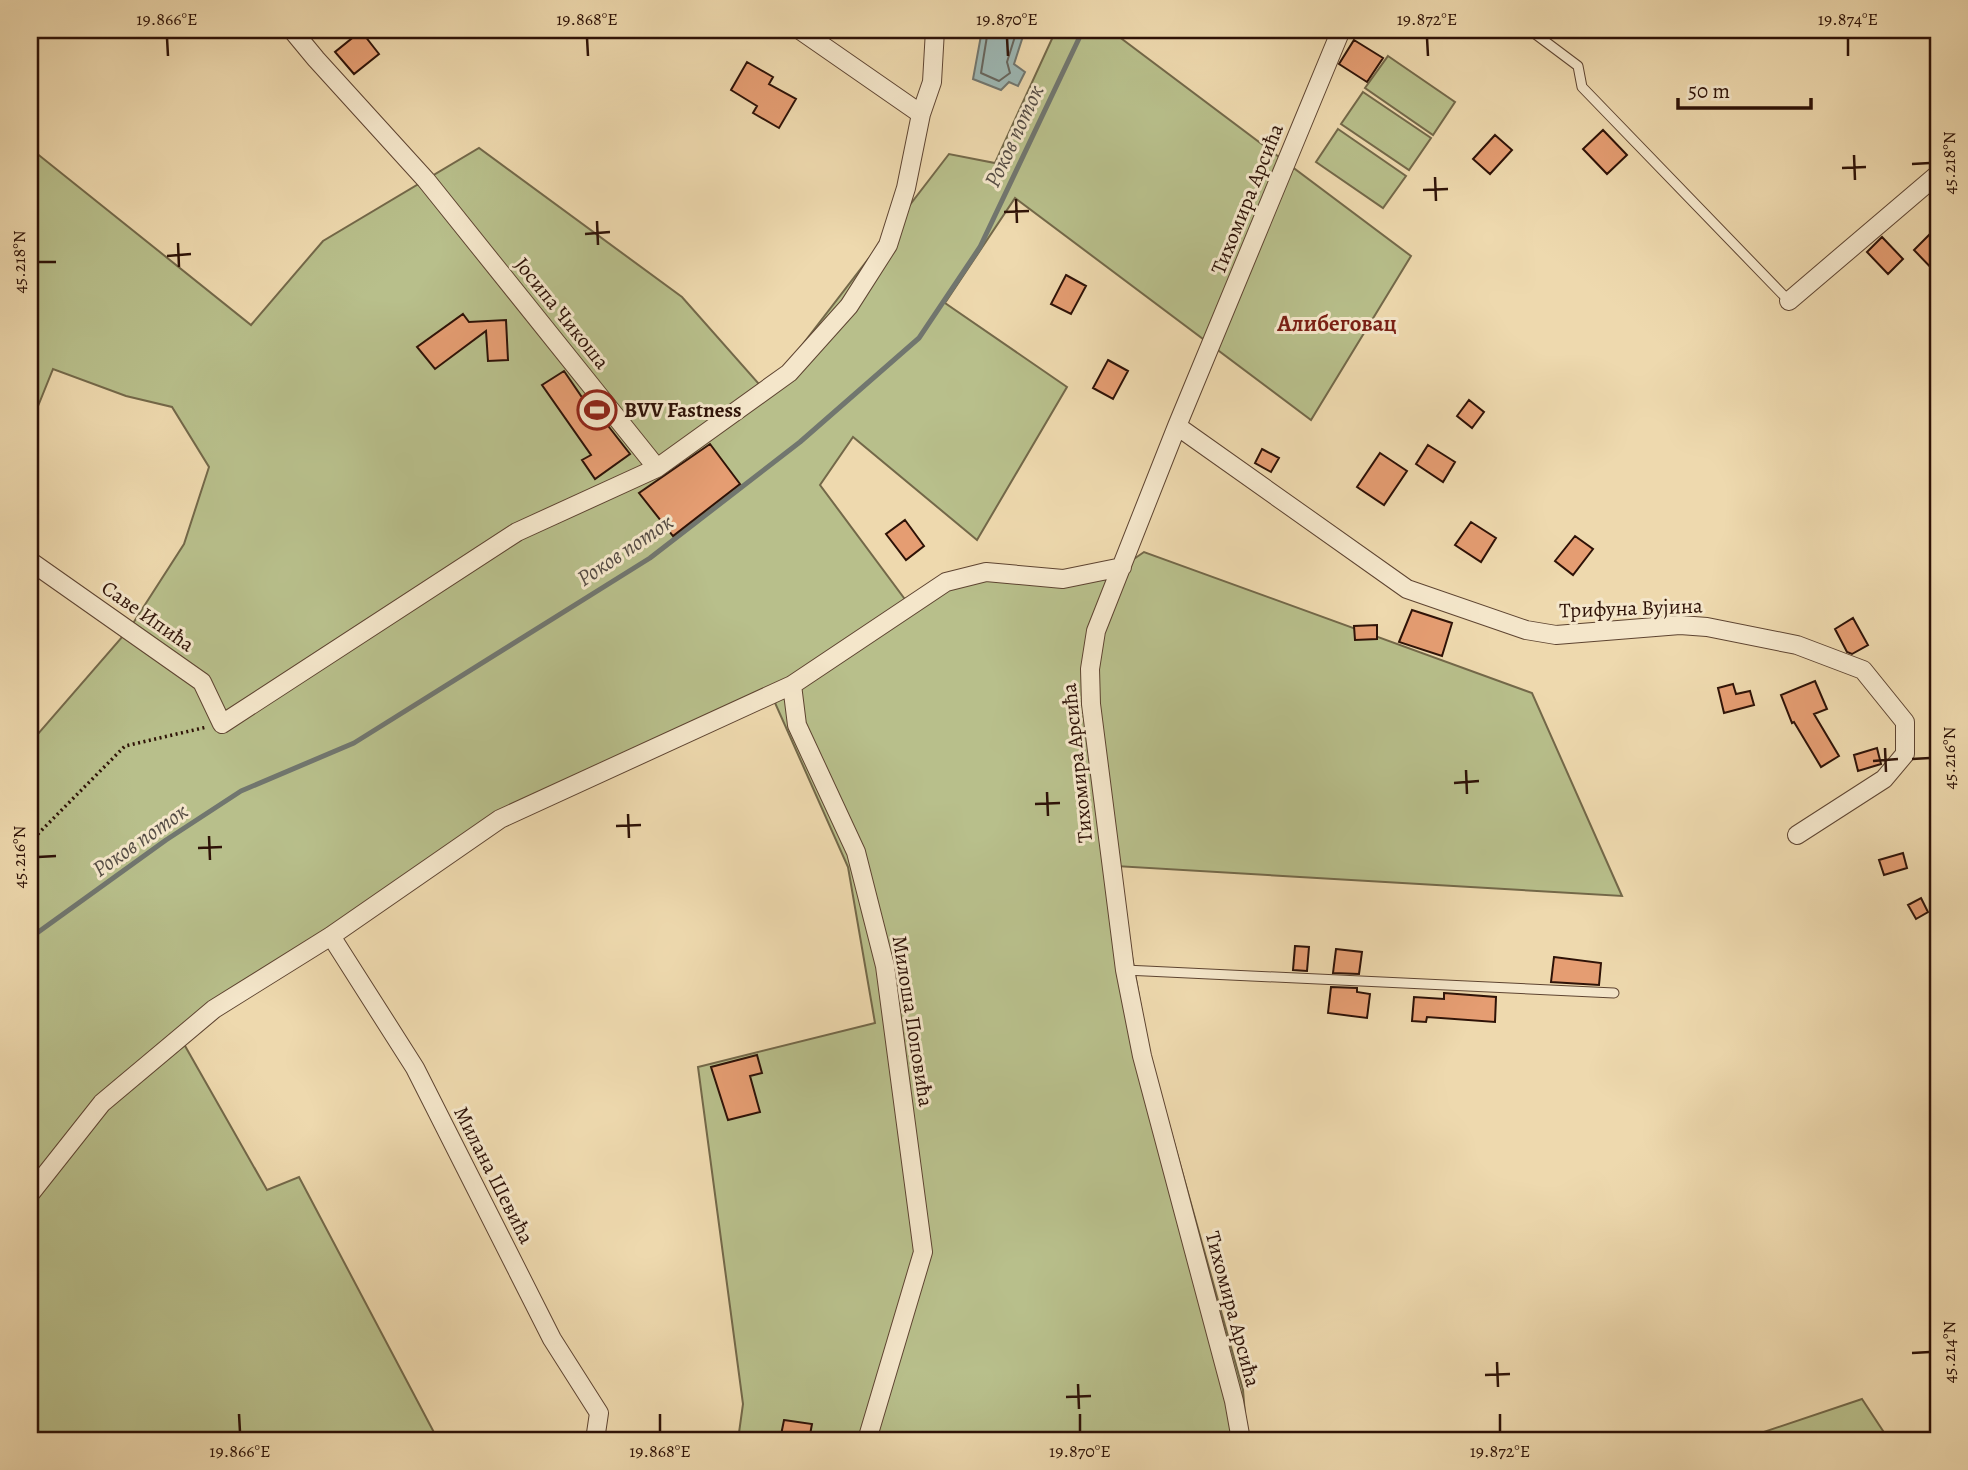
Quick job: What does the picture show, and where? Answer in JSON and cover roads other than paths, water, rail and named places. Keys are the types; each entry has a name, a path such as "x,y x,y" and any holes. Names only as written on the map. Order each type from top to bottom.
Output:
{"street":[{"name":"Јосипа Чикоша","path":"292,30 426,180 657,468"},
{"path":"800,30 921,114"},
{"path":"657,468 789,373 849,306 888,245 909,176 921,114 932,82 935,30"},
{"name":"Тихомира Арсића","path":"1241,1440 1234,1401 1143,1056 1125,970 1091,704 1090,669 1096,631 1177,426 1341,30"},
{"path":"1789,301 1938,174"},
{"name":"Трифуна Вујина","path":"1177,426 1406,589 1526,630 1556,635 1680,625 1707,627 1797,645 1863,670 1905,722 1905,754 1884,779 1797,835"},
{"name":"Саве Ипића","path":"30,561 202,682 222,724 517,532 657,468"},
{"path":"30,1194 102,1103 215,1009 331,936 500,820 792,685 946,582 986,572 1063,579 1122,567"},
{"name":"Милоша Поповића","path":"792,685 797,725 856,852 885,966 923,1252 867,1440"},
{"name":"Милана Шевића","path":"331,936 415,1068 552,1339 599,1413 595,1440"}],"lane":[{"path":"1530,30 1578,66 1582,87 1789,301"},
{"path":"1125,970 1614,993"}],"water":[{"path":"982,30 1025,30 1014,64 1025,72 1018,86 1009,82 1001,90 973,79"}],"waterway":[{"name":"Роков поток","path":"30,938 166,840 241,791 354,743 650,558 800,442 919,338 980,247 1083,30"}],"place":[{"name":"BVV Fastness","path":"597,410"}],"district":[{"name":"Алибеговац","path":"1337,323"}]}
